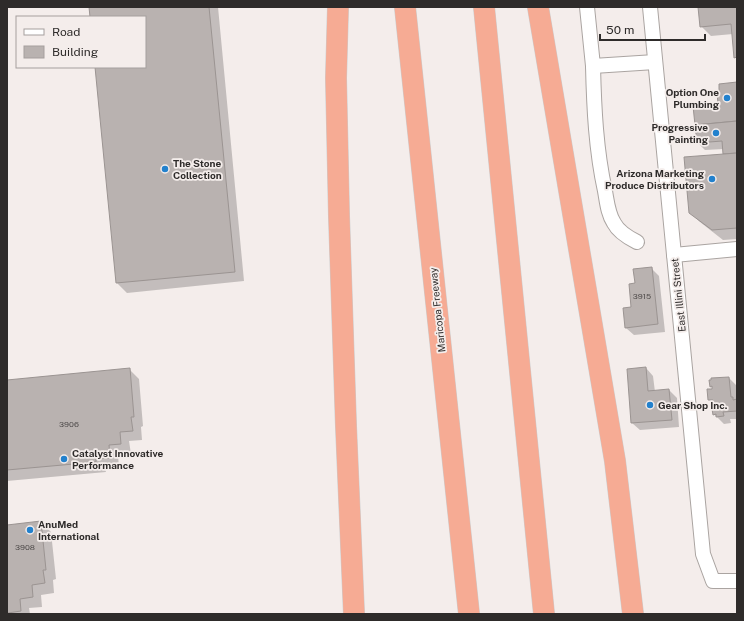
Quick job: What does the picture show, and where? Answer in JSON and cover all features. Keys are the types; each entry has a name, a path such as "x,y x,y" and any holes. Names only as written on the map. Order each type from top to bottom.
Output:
{"highway":[{"path":"338,7 336,78 339,216 354,614"},
{"name":"Maricopa Freeway","path":"405,7 469,614"},
{"path":"484,7 544,614"},
{"path":"538,7 614,461 633,614"}],"street":[{"path":"587,7 593,66 595,114 600,168 609,212 614,224 627,237 637,242"},
{"name":"East Illini Street","path":"650,7 703,554 712,581 737,581"},
{"path":"593,66 655,62"},
{"path":"674,255 737,249"}],"building":[{"name":"The Stone Collection","path":"89,7 209,7 235,272 116,283 95,68 146,68 146,16 90,16"},
{"path":"698,7 737,7 737,57 734,58 731,24 700,27"},
{"name":"Option One Plumbing","path":"737,82 737,121 695,125 693,106 718,104 717,92 719,92 719,84"},
{"name":"Progressive Painting","path":"737,121 737,153 723,154 722,141 697,143 695,125"},
{"name":"Arizona Marketing Produce Distributors","path":"737,153 737,228 712,230 689,213 684,157"},
{"path":"652,267 658,324 625,328 623,308 631,307 629,284 635,283 633,269"},
{"name":"Gear Shop Inc.","path":"646,367 648,391 669,389 672,420 631,423 627,369"},
{"path":"130,368 134,417 131,417 133,431 120,432 121,444 109,445 110,458 96,459 96,462 7,470 7,380"},
{"path":"729,377 731,397 733,397 733,400 737,399 737,411 723,412 724,416 716,417 716,414 713,415 713,400 708,400 707,389 712,389 712,386 710,387 709,380 711,380 711,378"},
{"path":"41,521 46,570 43,570 45,583 32,585 33,597 20,599 21,611 7,614 7,525"}],"place":[{"name":"Option One Plumbing","path":"727,98"},
{"name":"Progressive Painting","path":"716,133"},
{"name":"The Stone Collection","path":"165,169"},
{"name":"Arizona Marketing Produce Distributors","path":"712,179"},
{"name":"Gear Shop Inc.","path":"650,405"},
{"name":"Catalyst Innovative Performance","path":"64,459"},
{"name":"AnuMed International","path":"30,530"}]}
